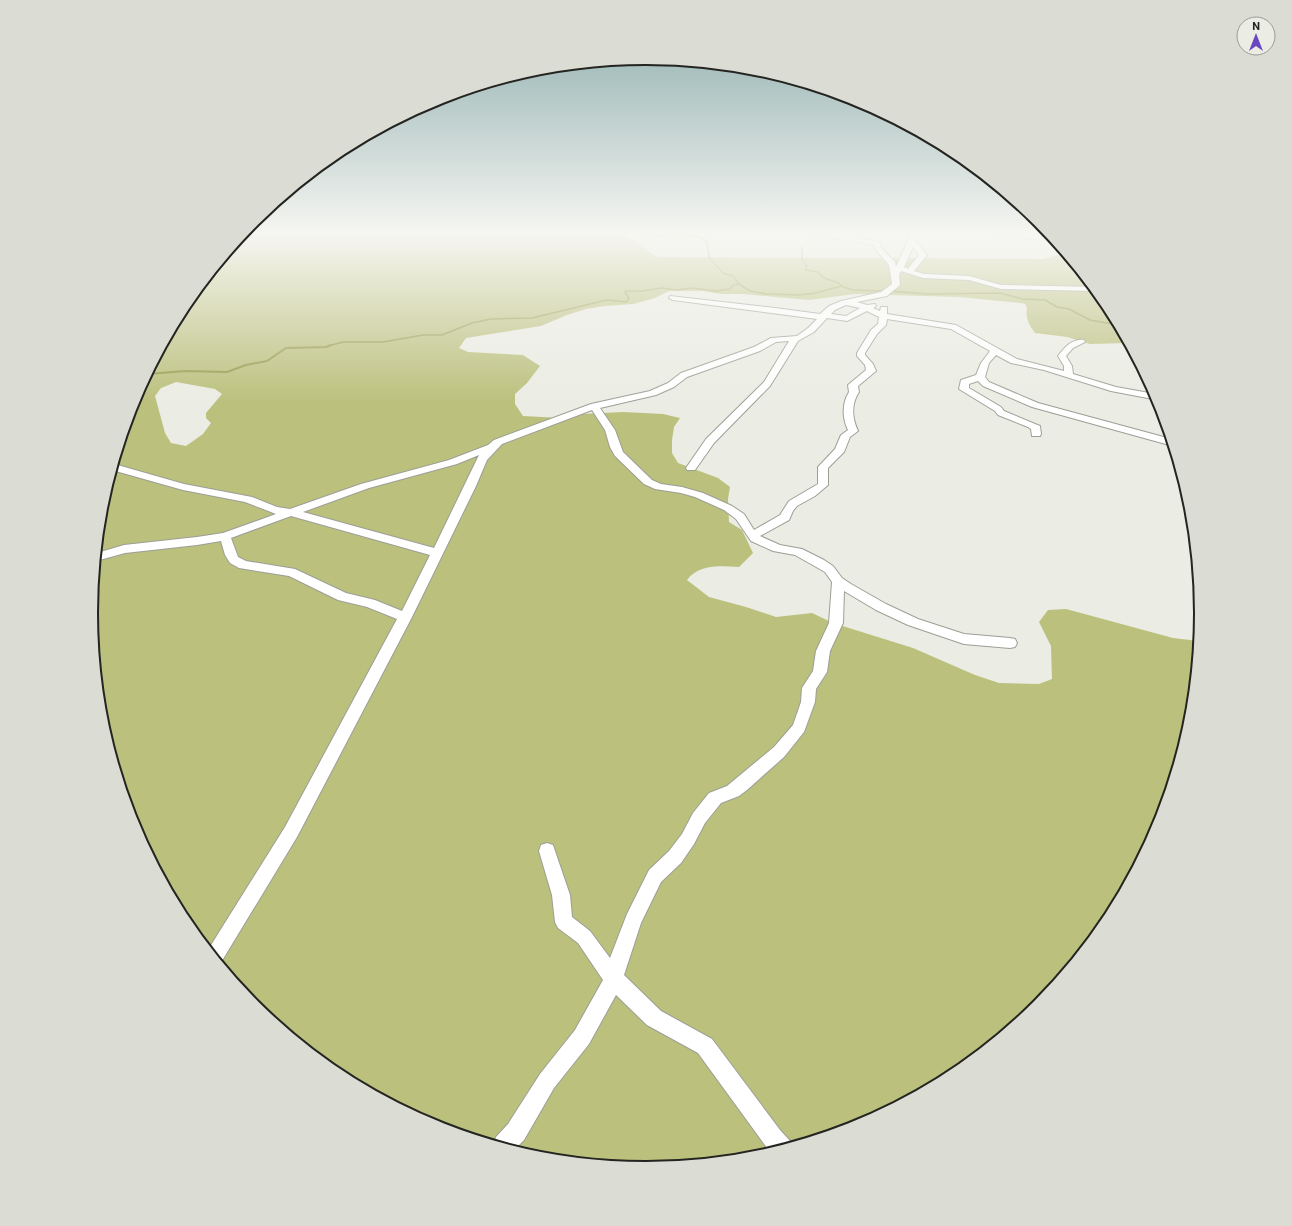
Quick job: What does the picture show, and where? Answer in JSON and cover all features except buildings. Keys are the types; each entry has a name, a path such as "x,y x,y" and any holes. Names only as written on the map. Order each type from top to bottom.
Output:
{"street":[{"path":"216,953 243,907 291,832 405,617 471,486 482,458 492,447 498,442 594,406 649,395 670,385 684,375 757,349 774,340 795,339 803,336 832,308 844,303 884,294 890,289"},
{"path":"1074,289 1088,289"},
{"path":"752,535 763,531 765,527 785,517 786,512 794,502 823,485 823,467 840,450 846,435 853,431 847,420 850,406 848,400 854,392 853,385 871,370 869,364 861,356 861,353 874,332 882,324 884,316 882,304 884,294"},
{"path":"673,298 847,319 867,308 882,304"},
{"path":"844,303 857,304 884,316 953,327 1014,361 1068,374 1114,389 1148,395"},
{"path":"691,468 710,441 748,405 767,384 795,339"},
{"path":"1068,374 1068,366 1062,356 1070,346 1081,342"},
{"path":"980,377 985,363 995,350"},
{"path":"980,377 964,382 964,389 998,409 1001,413 1032,425 1036,428 1036,434"},
{"path":"980,377 986,384 1035,405 1166,441"},
{"path":"594,406 610,430 615,447 619,454 648,482 659,487 682,490 699,495 728,508 740,517 752,535 777,548 798,552 820,563 829,569 838,581 881,607 913,622 964,639 1010,643"},
{"path":"101,555 124,549 197,541 225,536 293,513 365,486 453,462 492,447"},
{"path":"118,468 183,487 248,499 275,510 293,513 437,553"},
{"path":"225,536 231,555 234,560 242,565 297,574 343,597 370,603 405,617"},
{"path":"506,1143 516,1132 546,1081 582,1037 610,987 633,920 655,876 675,857 688,839 699,818 715,798 733,791 741,785 779,752 799,728 808,702 809,688 820,672 823,651 836,623 836,595 838,581"},
{"path":"547,851 561,895 564,922 584,937 613,978 654,1018 705,1046 778,1144"}],"green space":[{"path":"204,289 1088,289 1123,343 1090,344 1067,337 1035,333 1028,321 1027,308 1025,304 1021,303 959,297 855,294 809,300 743,294 721,294 703,291 669,291 655,298 633,304 586,309 541,326 466,338 459,348 468,352 523,355 540,366 527,383 515,394 515,404 523,416 561,418 582,414 623,412 663,414 680,418 674,427 672,453 678,463 718,478 730,487 728,499 729,522 742,530 753,553 739,567 711,567 698,571 687,580 709,597 776,617 812,613 833,623 913,648 975,675 999,683 1039,684 1052,679 1051,646 1039,622 1048,610 1066,609 1173,638 1193,640 1189,685 1175,755 1165,789 1152,823 1121,887 1081,947 1058,974 1007,1025 980,1048 920,1088 856,1119 822,1132 788,1142 718,1156 682,1160 610,1160 574,1156 504,1142 470,1132 436,1119 404,1104 372,1088 312,1048 285,1025 234,974 211,947 171,887 140,823 127,789 117,755 103,685 99,649 99,577 109,506 127,437 140,403 171,339","holes":["176,382 215,389 222,394 206,413 206,418 211,423 203,434 186,446 171,443 165,433 155,396 161,388"]}],"waterway":[{"path":"330,346 343,342 383,342 423,335 442,335 472,323 491,319 532,318 607,300 626,302 629,298 625,292 626,291 654,289"},
{"path":"670,289 683,289"},
{"path":"702,289 716,291 729,289"},
{"path":"747,289 767,294 799,295 816,293 830,289"},
{"path":"851,289 884,291"},
{"path":"889,291 928,294 1000,293 1023,299 1045,300 1057,307 1069,309 1090,320 1111,324"},
{"path":"154,373 186,371 227,372 246,365 267,361 286,348 326,347 330,346"}]}
